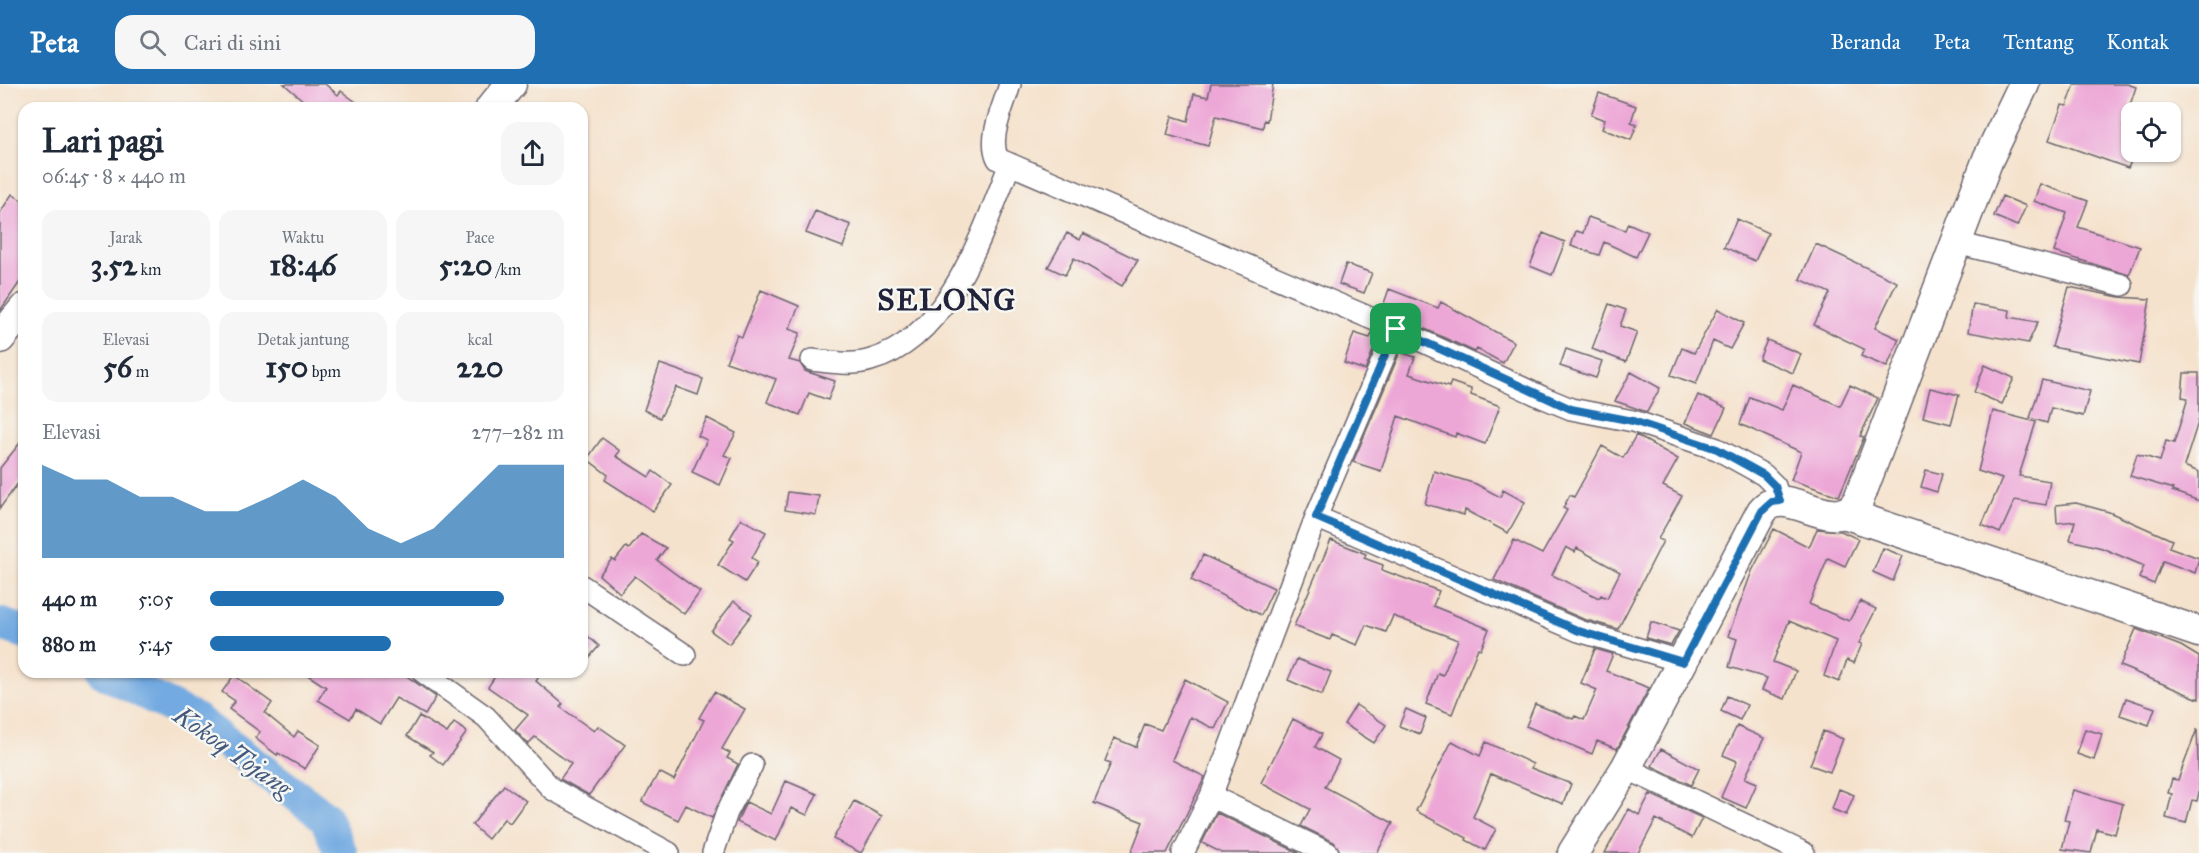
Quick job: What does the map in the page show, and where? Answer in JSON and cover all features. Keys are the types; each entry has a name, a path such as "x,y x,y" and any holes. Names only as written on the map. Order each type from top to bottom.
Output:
{"street":[{"path":"496,102 511,84"},
{"path":"1010,84 995,136 993,150 998,159 1396,329 1571,409 1633,421 1717,449 1764,475 1775,486 1780,501"},
{"path":"1847,514 1857,504 1862,492 1988,159 2024,84"},
{"path":"812,360 843,364 871,360 914,338 939,310 977,247 1010,164"},
{"path":"1957,243 2122,285"},
{"path":"0,338 18,316"},
{"path":"1183,853 1211,796 1316,517 1396,329"},
{"path":"1573,853 1626,768 1762,511 1772,502 1780,501 1820,512 1847,514 2199,632"},
{"path":"1316,517 1585,634 1651,650 1683,662"},
{"path":"588,590 685,655"},
{"path":"431,678 486,717 552,789 644,848 669,853"},
{"path":"713,853 727,812 752,765"},
{"path":"1626,768 1804,853"},
{"path":"1211,796 1328,853"}],"building":[{"path":"284,84 325,84 338,95 341,91 356,102 305,102"},
{"path":"1211,84 1273,84 1267,121 1264,120 1263,128 1216,116 1208,146 1167,135 1172,116 1188,121 1194,94 1208,97"},
{"path":"2075,84 2127,84 2136,87 2131,102 2121,102 2121,162 2131,162 2128,168 2049,140 2062,105 2067,106"},
{"path":"1599,93 1636,106 1631,122 1637,124 1631,140 1602,129 1605,120 1591,115"},
{"path":"2040,184 2088,201 2078,227 2140,247 2129,275 2054,252 2067,213 2034,201"},
{"path":"12,194 18,198 18,285 0,311 0,213"},
{"path":"2002,196 2026,206 2017,226 1994,216"},
{"path":"815,211 851,225 843,247 806,233"},
{"path":"1588,217 1625,230 1628,223 1648,232 1636,257 1604,242 1599,255 1571,246 1576,231 1583,233"},
{"path":"1737,219 1768,233 1755,261 1724,247"},
{"path":"1067,233 1080,240 1083,233 1138,260 1122,286 1074,258 1065,275 1048,267"},
{"path":"1543,233 1565,242 1552,275 1530,266"},
{"path":"1816,244 1897,282 1875,328 1899,339 1887,367 1861,356 1864,349 1814,325 1830,293 1800,279"},
{"path":"1346,264 1372,273 1364,293 1339,284"},
{"path":"2069,287 2119,297 2150,299 2139,364 2052,347"},
{"path":"1389,289 1438,308 1441,302 1514,342 1503,363 1477,349 1475,352 1382,309"},
{"path":"761,290 799,306 789,329 800,333 789,360 800,363 805,371 835,381 828,400 809,393 800,415 767,402 776,379 726,362 737,335 742,337"},
{"path":"1609,304 1626,310 1620,326 1637,332 1626,362 1592,349"},
{"path":"1973,304 2010,310 2009,317 2038,322 2028,343 1968,332"},
{"path":"1718,309 1744,323 1730,349 1713,341 1696,384 1671,375 1682,348 1694,353"},
{"path":"1354,333 1370,338 1372,333 1379,336 1365,370 1344,363"},
{"path":"1767,340 1801,354 1793,373 1759,359"},
{"path":"1566,349 1602,361 1596,378 1560,366"},
{"path":"1400,352 1415,357 1409,374 1449,387 1451,382 1471,389 1471,395 1500,406 1485,444 1456,433 1455,437 1398,416 1381,471 1353,462"},
{"path":"660,364 703,379 698,395 676,387 660,418 644,410"},
{"path":"1985,365 2014,378 2002,404 1974,392"},
{"path":"1631,372 1660,388 1647,412 1615,401"},
{"path":"2184,373 2199,373 2199,419 2184,466 2199,472 2199,501 2172,491 2173,489 2130,476 2137,454 2160,461 2166,441 2174,443 2188,398 2182,397"},
{"path":"2042,380 2090,391 2083,416 2051,408 2047,423 2030,418"},
{"path":"1793,385 1840,406 1850,385 1878,398 1860,436 1864,437 1839,496 1791,480 1801,452 1740,424 1750,397 1782,410"},
{"path":"1930,388 1959,395 1951,424 1923,417"},
{"path":"1698,395 1726,408 1714,434 1685,423"},
{"path":"1993,411 2036,422 2019,476 2050,481 2046,505 2015,500 2000,533 1982,525 2002,479 1978,471"},
{"path":"707,418 736,433 724,455 732,458 720,485 692,472 707,440 698,436"},
{"path":"1636,435 1678,459 1663,486 1682,496 1658,539 1663,541 1618,629 1583,619 1494,580 1514,540 1542,554 1567,510 1563,508 1570,495 1574,497 1602,446 1623,458","holes":["1566,547 1575,552 1577,548 1620,572 1607,598 1601,595 1599,598 1552,575"]},
{"path":"602,438 620,451 616,456 649,477 653,471 672,485 653,511 605,480 608,475 588,458"},
{"path":"18,446 18,483 0,508 0,468"},
{"path":"1926,470 1942,474 1937,492 1921,487"},
{"path":"1434,471 1476,484 1500,497 1503,490 1525,502 1508,533 1465,510 1464,515 1425,504"},
{"path":"788,492 819,496 816,515 785,510"},
{"path":"2076,503 2109,512 2172,540 2169,547 2199,558 2195,573 2163,561 2154,584 2139,578 2144,566 2102,548 2070,540 2075,521 2057,523 2056,505"},
{"path":"741,519 766,532 752,558 758,562 745,582 718,565 734,540 730,538"},
{"path":"1774,529 1809,547 1817,529 1841,531 1858,539 1845,566 1828,558 1809,604 1849,621 1860,601 1876,609 1859,643 1862,644 1854,663 1847,660 1839,682 1824,676 1836,641 1789,621 1773,662 1796,671 1785,699 1762,690 1767,678 1729,667 1737,639 1728,636 1752,571"},
{"path":"641,534 666,548 657,560 700,592 684,614 635,576 620,593 599,575 612,559 615,561 626,547 629,549"},
{"path":"1331,540 1366,554 1364,558 1383,565 1382,570 1439,591 1433,606 1489,629 1481,649 1478,648 1452,714 1426,704 1438,673 1443,675 1458,640 1393,616 1386,632 1366,625 1357,645 1332,635 1330,640 1294,626"},
{"path":"1883,548 1903,556 1893,581 1873,572"},
{"path":"1203,555 1274,588 1261,615 1191,580"},
{"path":"734,601 752,614 729,644 711,631"},
{"path":"1651,622 1679,631 1671,645 1646,638"},
{"path":"2136,629 2181,646 2199,657 2199,699 2120,666"},
{"path":"588,636 599,646 588,659"},
{"path":"1595,649 1613,654 1606,671 1649,688 1617,749 1597,741 1592,754 1526,726 1535,704 1573,719 1575,716 1584,720 1597,690 1581,683"},
{"path":"1297,659 1331,672 1322,695 1288,680"},
{"path":"232,678 238,678 272,703 265,713 294,737 298,731 320,745 305,769 278,753 277,755 255,738 260,732 229,709 235,701 222,692"},
{"path":"312,678 409,678 436,697 425,715 396,698 380,724 356,709 350,719 318,700 326,687"},
{"path":"494,678 538,678 536,681 563,704 560,707 594,731 598,726 625,745 589,795 560,779 571,764 535,737 528,744 515,730 528,715 488,687"},
{"path":"1185,679 1228,702 1215,729 1190,717 1172,760 1205,777 1167,853 1131,853 1143,822 1094,803 1111,763 1105,761 1114,738 1136,747 1145,724 1161,730"},
{"path":"714,692 745,709 722,749 730,753 727,758 738,764 712,818 686,805 678,820 642,802 659,772 674,780 704,720 699,718"},
{"path":"1727,696 1747,705 1740,720 1721,711"},
{"path":"2126,698 2155,708 2149,725 2120,715"},
{"path":"1356,705 1386,725 1374,743 1344,724"},
{"path":"1406,709 1426,718 1420,734 1399,726"},
{"path":"419,716 447,733 454,723 467,732 443,765 430,755 433,752 407,736"},
{"path":"1293,719 1322,734 1315,747 1339,760 1325,787 1393,823 1377,853 1341,853 1334,842 1301,826 1310,809 1261,783"},
{"path":"1737,726 1764,738 1745,778 1757,783 1746,808 1721,797 1737,761 1723,755"},
{"path":"2085,729 2102,734 2094,760 2077,754"},
{"path":"2197,729 2199,792 2197,801 2192,800 2186,823 2166,818 2172,794 2168,793 2172,779 2178,780"},
{"path":"1823,731 1843,739 1830,772 1810,765"},
{"path":"1452,741 1480,756 1486,742 1533,764 1531,768 1571,784 1563,804 1491,774 1473,817 1496,829 1485,850 1466,840 1467,838 1416,811"},
{"path":"1661,749 1699,769 1691,785 1652,766"},
{"path":"786,781 817,794 807,815 791,808 776,841 737,822 746,802 771,814"},
{"path":"504,785 526,801 510,823 504,819 488,839 472,825"},
{"path":"1839,789 1854,795 1846,815 1832,809"},
{"path":"2073,790 2123,804 2115,834 2097,829 2091,853 2062,849 2069,821 2064,820"},
{"path":"1650,794 1702,818 1692,838 1656,819 1638,853 1605,853 1629,809 1639,815"},
{"path":"854,801 882,816 861,853 833,839"},
{"path":"1217,813 1299,853 1222,853 1202,843"}],"waterway":[{"name":"Kokoq Tojang","path":"0,624 18,630"},
{"name":"Kokoq Tojang","path":"115,678 195,719 325,817 341,853"}],"district":[{"name":"SELONG","path":"947,300"}],"route":[{"path":"1396,329 1571,409 1633,421 1717,449 1752,467 1771,481 1780,501 1767,504 1762,511 1683,662 1651,650 1615,643 1564,626 1316,517 1396,329"}]}
